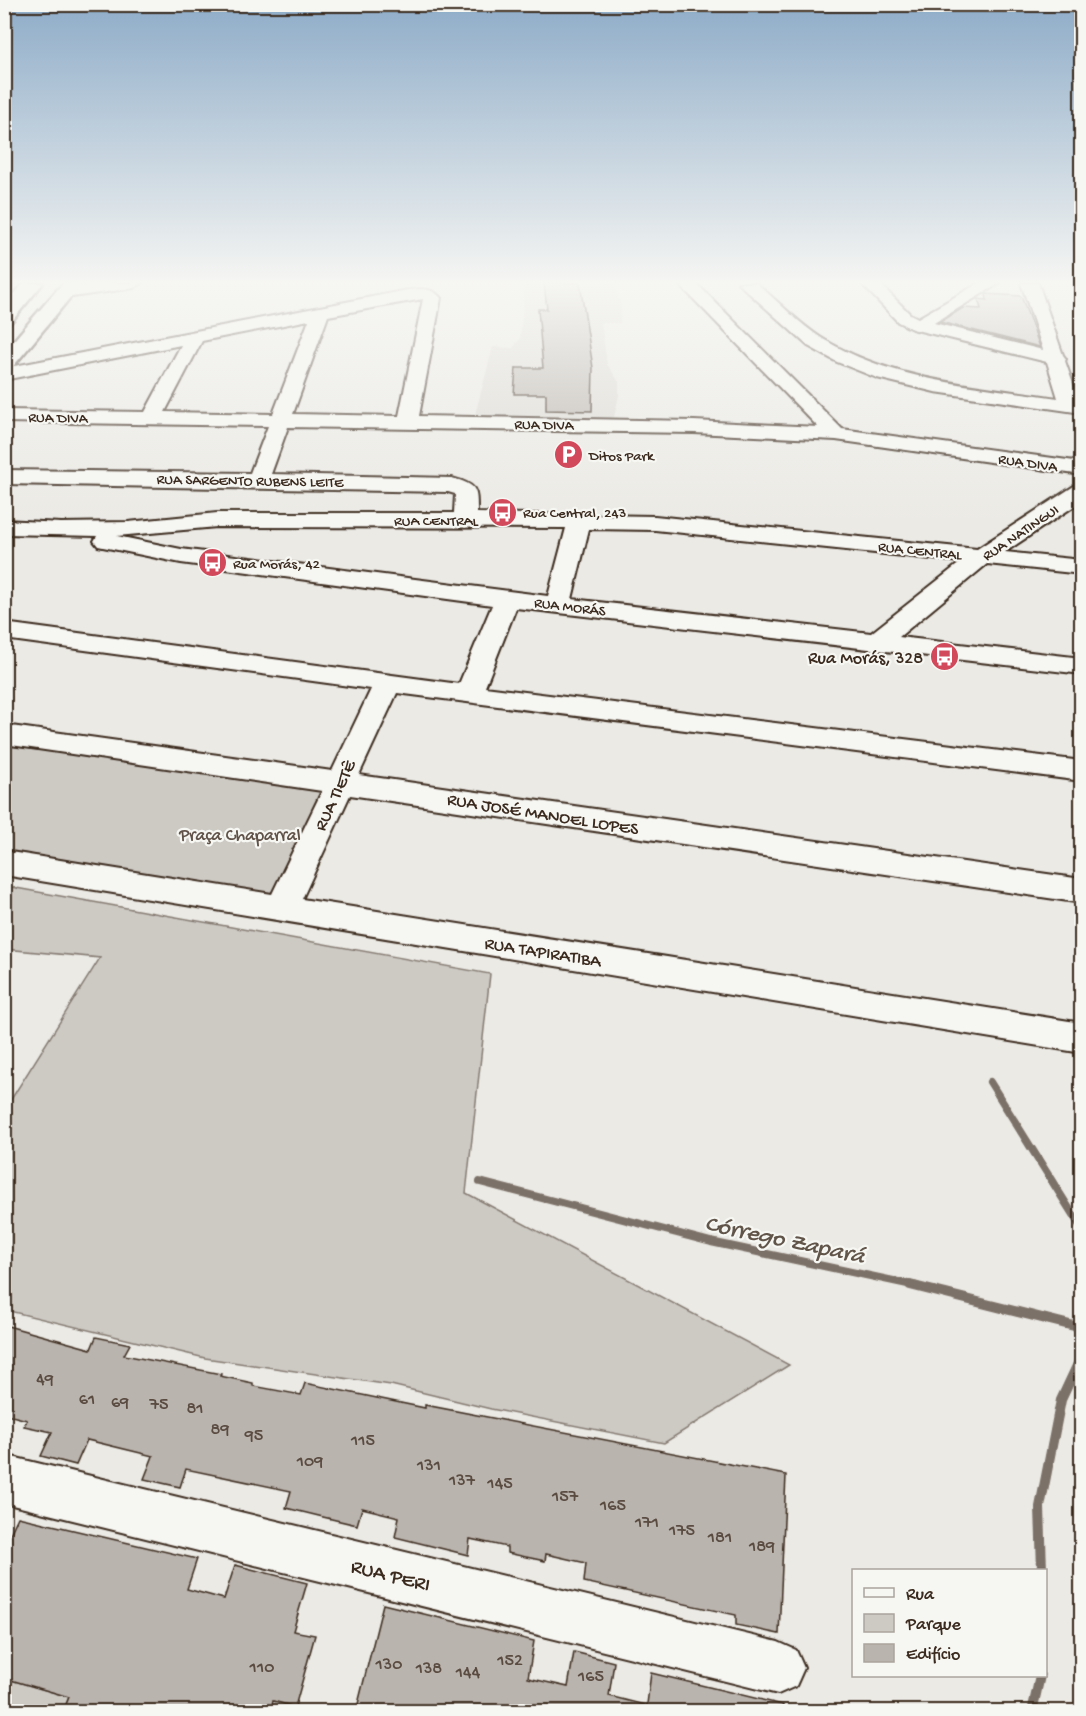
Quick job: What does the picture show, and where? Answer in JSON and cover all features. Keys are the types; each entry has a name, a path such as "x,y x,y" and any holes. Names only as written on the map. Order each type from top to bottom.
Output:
{"street":[{"path":"4,374 59,363"},
{"path":"151,419 181,363"},
{"path":"258,480 302,363"},
{"path":"408,422 419,363"},
{"path":"765,363 836,434"},
{"path":"857,363 884,374 935,386 1076,406"},
{"path":"1058,363 1076,406"},
{"name":"RUA DIVA","path":"4,416 694,427 836,434 1082,469"},
{"name":"RUA SARGENTO RUBENS LEITE","path":"4,477 452,485 465,491 465,520"},
{"name":"RUA NATINGUI","path":"876,642 983,556 1082,491"},
{"name":"RUA CENTRAL","path":"4,527 61,530 128,529 218,520 655,523 1082,567"},
{"path":"558,604 579,521"},
{"path":"180,525 174,540 174,548 182,556"},
{"name":"RUA MORÁS","path":"61,530 182,556 507,598 1082,666"},
{"path":"469,694 507,598"},
{"path":"4,631 469,694 1082,771"},
{"name":"RUA TIETÊ","path":"282,907 388,683"},
{"name":"RUA JOSÉ MANOEL LOPES","path":"4,734 1082,891"},
{"name":"RUA TAPIRATIBA","path":"4,863 1082,1038"},
{"name":"RUA PERI","path":"4,1479 778,1668"}],"shaded area":[{"path":"489,363 607,363 619,382 619,395 614,417 601,420 475,415"}],"green space":[{"name":"Praça Chaparral","path":"5,742 325,791 275,895 5,850"},
{"path":"5,886 490,974 466,1193 789,1365 664,1443 491,1409 391,1385 205,1358 5,1310 5,1109 100,958 5,949"},
{"path":"4,1678 69,1697 63,1711 5,1711"}],"building":[{"path":"543,363 592,363 592,411 546,410 546,394 514,394 516,368 543,368"},
{"path":"4,1325 91,1349 96,1337 130,1344 124,1355 221,1374 220,1376 253,1383 253,1386 301,1395 305,1383 425,1408 425,1405 786,1475 779,1634 736,1625 736,1615 584,1582 586,1563 546,1554 545,1561 507,1553 507,1547 470,1539 468,1555 395,1537 399,1517 362,1508 357,1525 286,1508 291,1491 186,1469 180,1487 144,1479 153,1456 87,1440 76,1465 41,1456 52,1432 24,1426 27,1420 4,1414"},
{"path":"18,1517 197,1559 187,1589 224,1599 235,1565 307,1583 293,1631 315,1635 295,1707 273,1701 270,1712 63,1712 69,1697 4,1678 4,1547"},
{"path":"383,1604 534,1641 528,1678 568,1687 574,1652 614,1662 609,1696 645,1705 644,1712 356,1712"},
{"path":"651,1673 783,1705 782,1712 646,1712"}],"waterway":[{"path":"990,1082 1082,1229"},
{"name":"Córrego Zapará","path":"480,1182 711,1242 917,1286"},
{"name":"Córrego Zapará","path":"910,1285 1082,1328"},
{"path":"1042,1569 1040,1507 1061,1400 1082,1355"},
{"path":"1032,1712 1040,1677"}],"place":[{"name":"Ditos Park","path":"568,455"},
{"name":"Rua Central, 243","path":"502,512"},
{"name":"Rua Morás, 42","path":"212,563"},
{"name":"Rua Morás, 328","path":"944,657"}]}
